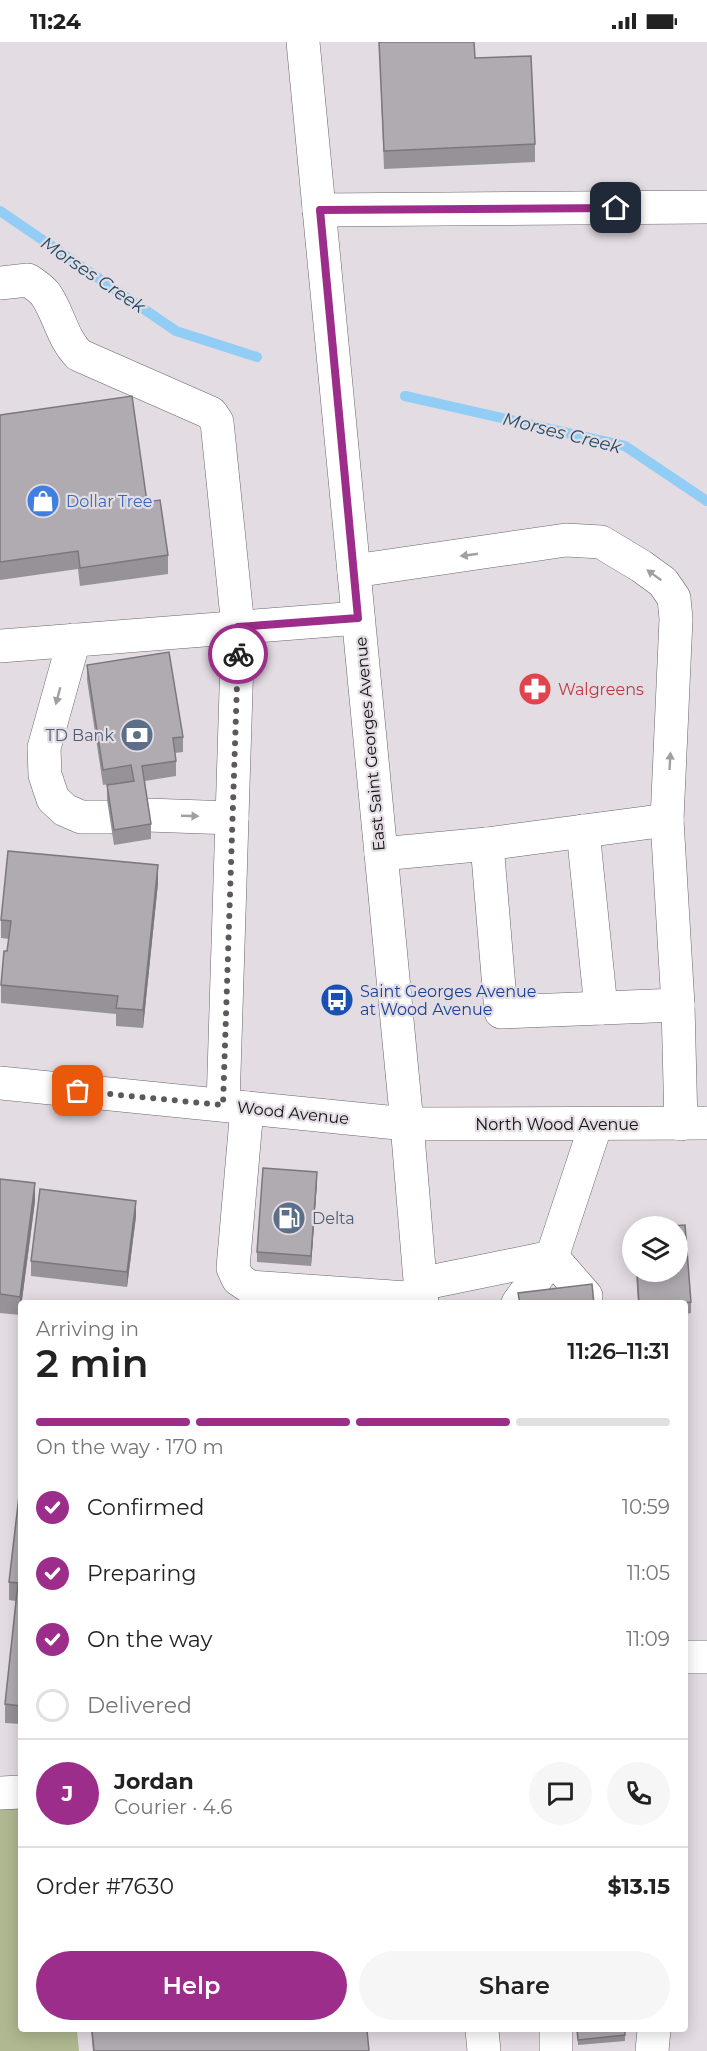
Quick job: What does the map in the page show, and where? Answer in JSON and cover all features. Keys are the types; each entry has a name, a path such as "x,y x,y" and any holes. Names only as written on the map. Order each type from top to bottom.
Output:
{"main road":[{"name":"East Saint Georges Avenue","path":"303,42 407,1124 421,1296"},
{"path":"320,210 707,207"},
{"path":"0,283 27,280 39,288 46,295 70,346 79,355 211,413 217,422 238,627 232,818 235,1107 233,1268 238,1279 250,1287 421,1296 552,1257"},
{"path":"354,571 566,540 601,542 663,582 674,598 676,619 667,820 678,1005 694,1123"},
{"path":"0,646 358,618"},
{"path":"74,640 44,748 45,775 53,799 65,810 81,817 109,817"},
{"path":"147,814 232,818"},
{"path":"381,854 487,844 667,820"},
{"path":"583,831 601,1008"},
{"path":"487,844 501,1012 678,1005"},
{"name":"Wood Avenue","path":"0,1083 407,1124"},
{"name":"North Wood Avenue","path":"407,1124 694,1123"},
{"path":"532,1300 552,1257 596,1124"},
{"path":"552,1257 586,1296"},
{"path":"688,1657 707,1657"},
{"path":"0,1793 18,1792"},
{"path":"482,2032 484,2051"},
{"path":"556,2032 556,2051"},
{"path":"652,2051 654,2032"}],"green space":[{"path":"18,1798 18,2032 77,2032 79,2051 0,2051 0,1800"}],"building":[{"path":"379,42 474,42 475,58 531,56 535,144 384,151"},
{"path":"132,396 147,502 160,500 168,555 80,568 78,551 0,562 0,415"},
{"path":"169,652 183,737 173,738 176,761 142,766 151,824 114,830 107,785 134,781 131,765 103,770 87,665"},
{"path":"8,851 158,865 143,1010 116,1008 118,996 1,985 4,951 7,951 11,921 1,920"},
{"path":"263,1168 317,1172 311,1256 257,1252"},
{"path":"0,1179 35,1183 20,1297 0,1294"},
{"path":"40,1189 136,1201 127,1272 31,1261"},
{"path":"688,1264 691,1302 688,1302 688,1300 639,1300 638,1282 688,1282"},
{"path":"592,1284 594,1300 519,1300 518,1293"},
{"path":"18,1504 18,1583 9,1582"},
{"path":"18,1583 18,1706 5,1704"},
{"path":"92,2032 367,2032 369,2051 94,2051"},
{"path":"577,2032 625,2032 625,2035 578,2040"}],"waterway":[{"name":"Morses Creek","path":"0,211 176,331 257,357"},
{"name":"Morses Creek","path":"405,396 625,446 707,501"}],"way so far":[{"path":"78,1091 223,1105 238,654"}],"place":[{"name":"Dollar Tree","path":"43,501"},
{"name":"Walgreens","path":"535,689"},
{"name":"TD Bank","path":"137,735"},
{"name":"Saint Georges Avenue at Wood Avenue","path":"337,1000"},
{"name":"Delta","path":"289,1218"}],"route":[{"path":"238,654 238,627 358,618 320,210 616,208"}]}
